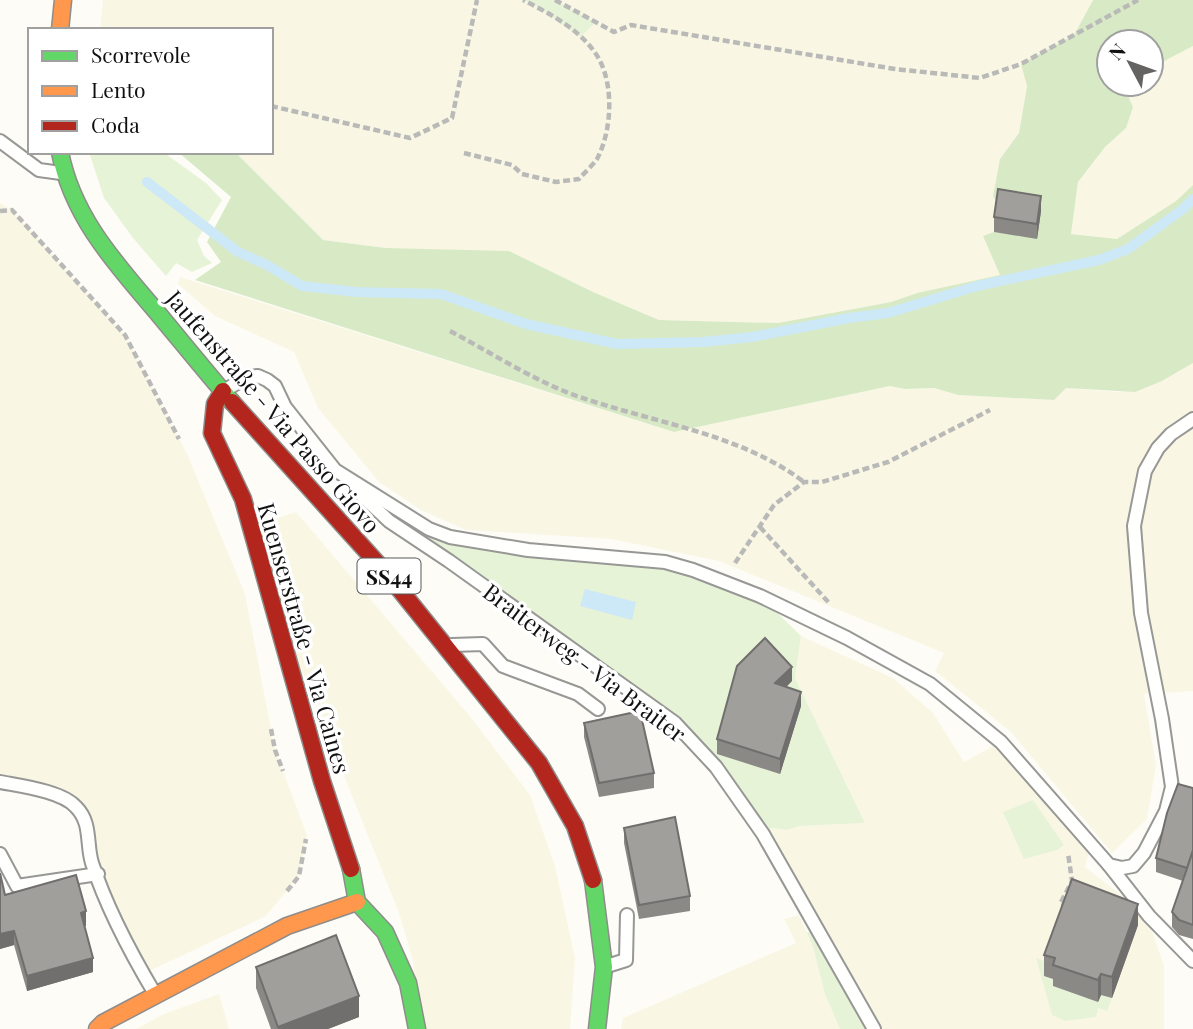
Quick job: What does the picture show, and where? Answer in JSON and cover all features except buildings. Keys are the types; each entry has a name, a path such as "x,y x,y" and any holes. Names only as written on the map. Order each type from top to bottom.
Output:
{"main road":[{"path":"60,28 63,0"},
{"name":"Jaufenstraße - Via Passo Giovo","path":"60,154 64,173 79,208 99,243 223,391 388,575 539,763 575,826 595,888 604,967 597,1029"},
{"name":"Kuenserstraße - Via Caines","path":"223,391 215,404 212,433 243,499 322,781 353,876 357,902"},
{"path":"97,1029 103,1023 287,926 357,902 385,932 408,983 416,1029"}],"lane":[{"path":"0,141 39,170 64,173"},
{"name":"Braiterweg - Via Braiter","path":"223,391 247,377 258,376 267,380 279,391 285,407 335,470 389,521 675,723 716,768 747,812 818,928 874,1029"},
{"path":"1109,865 1122,868 1133,866 1144,853 1166,811 1172,787 1161,711 1141,613 1135,526 1145,471 1158,448 1171,434 1193,419"},
{"name":"Braiterweg - Via Braiter","path":"335,470 429,529 450,537 528,550 665,562 723,581 847,638 930,684 1001,742 1109,865 1149,916 1193,961"},
{"path":"445,645 483,643 503,666 578,694 598,709"},
{"path":"0,782 60,796 76,806 88,827 92,861 122,936 156,996"},
{"path":"0,854 18,886 98,874"},
{"path":"604,967 626,960 627,915"}],"path":[{"path":"273,106 410,138 452,118 477,0"},
{"path":"464,153 512,165 522,174 556,182 579,179 596,159 606,133 609,95 603,69 594,50 573,30 523,0"},
{"path":"555,0 614,33 631,25 895,69 980,78 1021,64 1138,0"},
{"path":"0,211 12,210 125,335 181,444"},
{"path":"450,331 572,394 729,442 791,471 804,482"},
{"path":"723,581 774,505 804,482 822,482 888,462 990,410"},
{"path":"760,527 833,607"},
{"path":"270,724 275,750 284,774"},
{"path":"283,896 299,876 307,835"},
{"path":"1064,845 1069,855 1072,881 1060,904 1070,907 1066,916"}],"shaded area":[{"path":"103,0 1093,0 1074,35 1022,64 1027,85 1019,133 1000,159 1041,211 1037,239 1001,275 917,293 891,302 777,323 659,320 593,292 386,248 323,240 237,154 273,154 273,28 100,28"},
{"path":"1193,46 1193,185 1176,201 1117,239 1071,234 1078,182 1105,147 1126,127 1133,107 1129,98 1165,98 1165,61"},
{"path":"0,203 12,210 125,335 188,456 245,594 275,750 307,835 299,876 266,916 143,974 135,960 76,806 0,782"},
{"path":"180,277 674,432 890,386 905,389 934,388 958,395 1054,400 1065,388 1120,392 1162,381 1193,363 1193,691 1144,694 1156,765 1147,819 1112,853 1011,732 935,671 944,653 719,561 611,539 466,530 421,510 379,482 318,408 294,352 215,316 178,284"},
{"path":"296,512 469,715 530,795 555,866 575,958 570,1029 423,1029 412,957 399,913 300,666 258,524"},
{"path":"801,636 893,678 933,713 964,762 1001,742 1091,845 1085,867 1134,905 1152,931 1164,966 1164,1029 874,1029 763,834 772,828 787,830 800,826 865,823 795,678"},
{"path":"799,915 813,947 825,994 840,1029 621,1029 623,1018 796,943 784,919"},
{"path":"219,994 229,1029 136,1029 164,1014"}],"green space":[{"path":"523,0 555,0 596,22 580,37"},
{"path":"1093,0 1193,0 1193,46 1165,61 1165,28 1095,28 1095,98 1129,98 1133,107 1126,128 1105,147 1078,182 1071,234 1117,239 1176,201 1193,185 1193,363 1162,381 1135,392 1066,388 1054,400 958,395 934,388 905,389 890,386 674,432 195,280 221,262 207,242 231,197 180,154 237,154 323,240 386,248 509,251 593,292 659,320 778,323 891,302 917,293 1000,275 983,236 994,232 1037,238 998,204 993,196 1000,159 1019,133 1027,86 1021,64 1074,35"},
{"path":"90,154 166,154 206,183 222,200 197,240 204,256 212,263 192,272 176,263 166,276 133,238 104,198"},
{"path":"335,470 450,537 665,562 760,596 801,636 795,678 865,823 800,826 787,830 772,828 763,834 675,723 389,521"},
{"path":"1033,800 1064,845 1057,850 1024,859 1003,812"},
{"path":"818,927 874,1029 840,1029 825,994 807,933"},
{"path":"1036,958 1049,963 1055,979 1098,1001 1101,995 1112,998 1107,1011 1098,1008 1096,1017 1065,1021 1052,1015"}],"water":[{"path":"585,589 636,602 632,620 580,606"}],"waterway":[{"path":"147,182 238,252 267,265 302,286 356,292 441,294 526,324 617,344 703,342 752,337 888,313 977,286 1099,260 1128,249 1193,199"}],"traffic: fast":[{"path":"61,154 74,197 97,238 232,402"},
{"path":"351,869 357,902 385,932 408,983 417,1029"},
{"path":"593,880 604,967 597,1029"}],"traffic: slow":[{"path":"60,28 63,0"},
{"path":"97,1029 103,1023 287,926 357,902"}],"traffic: jam":[{"path":"223,391 215,404 212,433 243,499 322,781 351,869"},
{"path":"232,402 388,575 539,763 575,826 593,880"}]}
